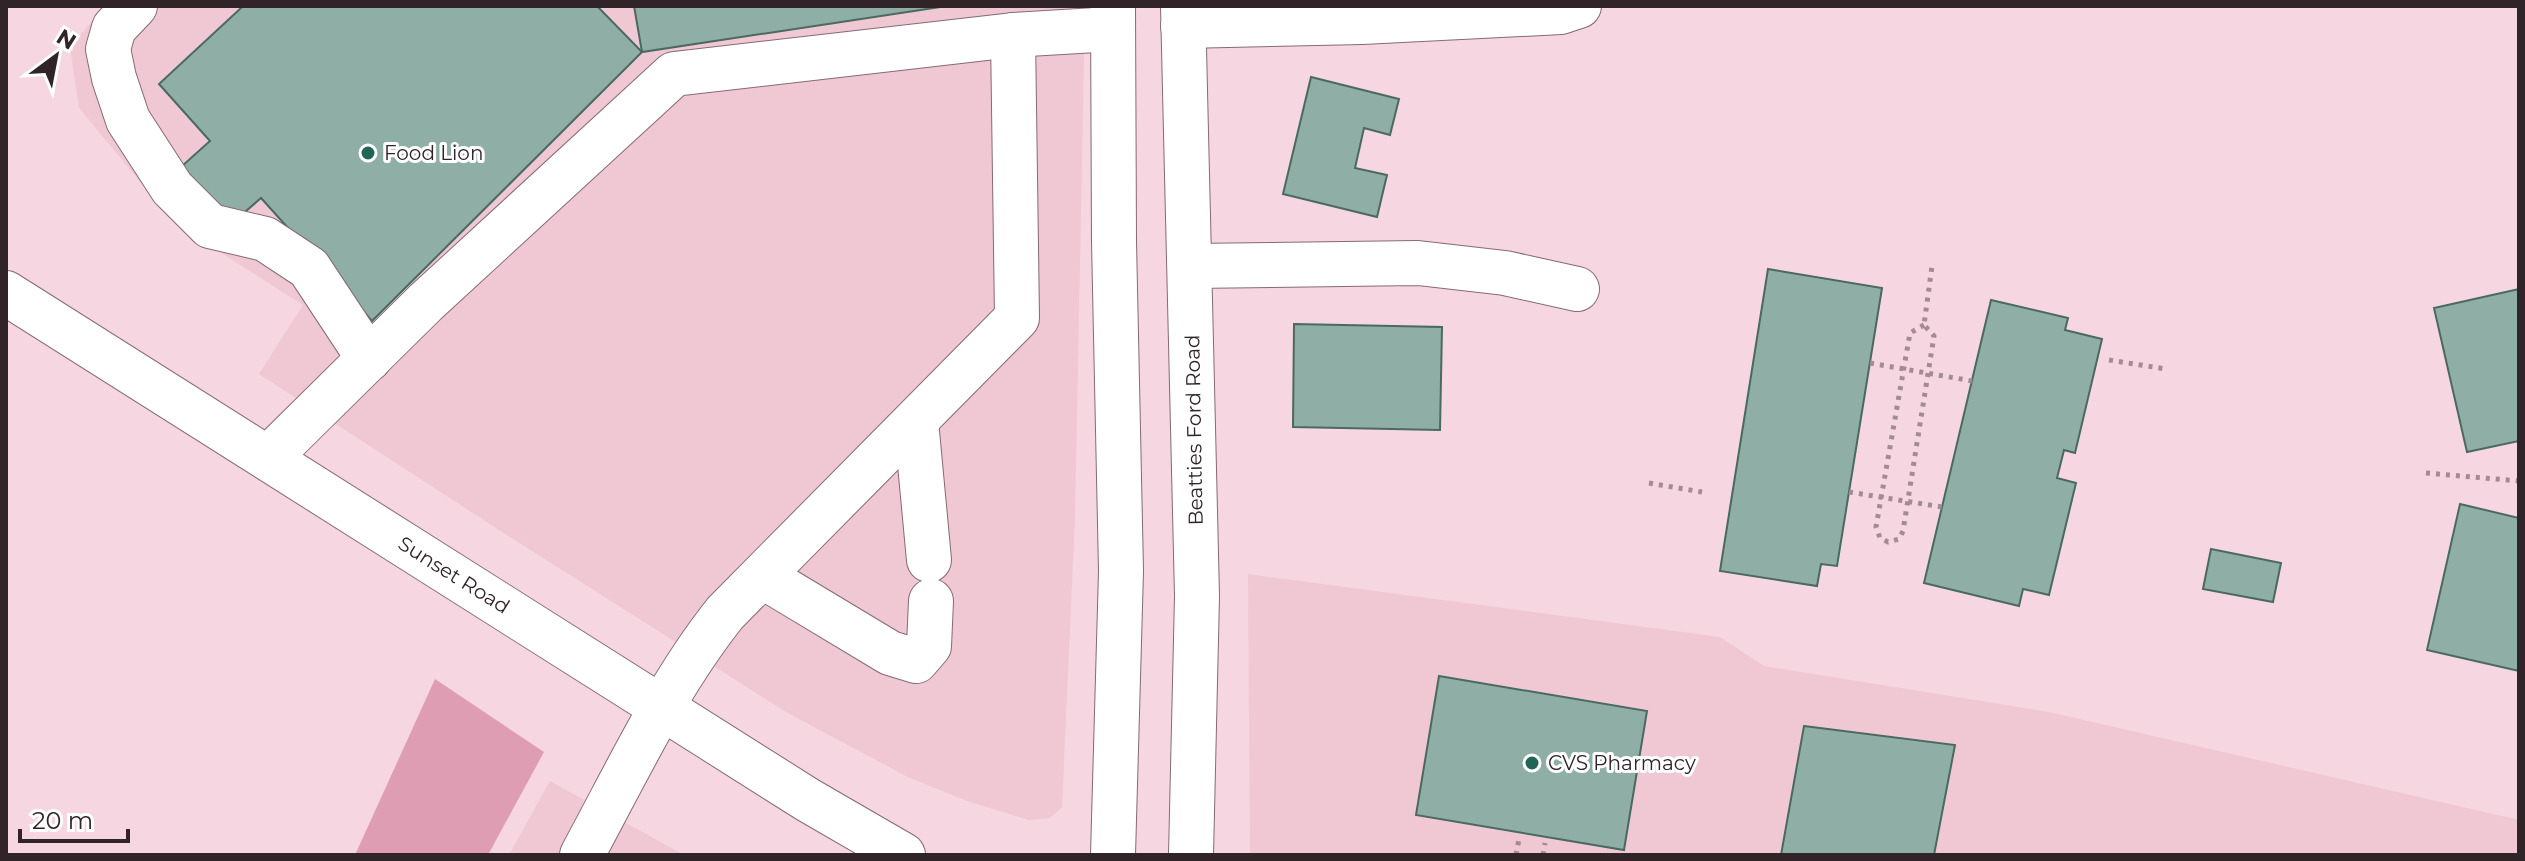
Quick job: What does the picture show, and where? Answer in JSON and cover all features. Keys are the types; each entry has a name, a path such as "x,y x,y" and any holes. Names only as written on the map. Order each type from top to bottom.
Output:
{"main road":[{"path":"135,6 114,28 108,49 128,120 172,188 210,226 265,239 309,268 369,359"},
{"path":"1183,16 1362,22 1561,12 1579,6"},
{"name":"Beatties Ford Road","path":"1183,16 1197,596 1191,855"},
{"path":"269,457 426,302 674,74 1013,35 1113,17 1121,571 1113,855"},
{"path":"583,855 663,708 706,637 725,613 1017,318 1013,35"},
{"path":"1190,266 1418,263 1505,273 1577,289"},
{"name":"Sunset Road","path":"6,293 808,800 903,855"},
{"path":"762,576 890,653 916,661 929,646 930,580 916,421"}],"path":[{"path":"1924,325 1910,333 1876,527 1880,538 1888,542 1899,539 1903,531 1929,374 1934,336 1924,325 1932,266"},
{"path":"2109,360 2166,369"},
{"path":"1870,363 1972,381"},
{"path":"2426,473 2519,481"},
{"path":"1649,483 1702,492"},
{"path":"1849,492 1942,507"},
{"path":"1516,855 1519,839"},
{"path":"1543,855 1545,843"}],"shaded area":[{"path":"105,6 1085,6 1075,516 1062,807 1050,818 1029,820 967,801 908,777 786,712 259,374 303,305 193,235 158,203 79,108 70,47"},
{"path":"1248,574 1720,637 1764,666 2049,712 2519,820 2519,855 1250,855"},
{"path":"435,679 544,752 488,855 355,855"},
{"path":"550,781 684,855 509,855"}],"building":[{"name":"Food Lion","path":"239,6 597,6 642,52 372,321 261,198 230,225 182,166 210,141 159,84 241,8"},
{"path":"634,6 947,6 642,52"},
{"path":"1311,77 1399,99 1390,135 1364,128 1355,168 1387,175 1377,217 1283,194"},
{"path":"1768,269 1882,288 1837,566 1821,564 1817,586 1720,571"},
{"path":"2519,289 2519,441 2467,452 2434,308"},
{"path":"1991,300 2068,318 2065,330 2102,339 2075,453 2064,450 2057,478 2076,483 2049,595 2023,589 2019,606 1924,583"},
{"path":"1294,324 1442,327 1440,430 1293,427"},
{"path":"2460,504 2519,518 2519,671 2427,650"},
{"path":"2211,549 2281,563 2273,602 2203,589"},
{"name":"CVS Pharmacy","path":"1439,676 1647,711 1624,850 1416,815"},
{"path":"1804,726 1955,745 1934,855 1781,855"}],"place":[{"name":"Food Lion","path":"368,153"},
{"name":"CVS Pharmacy","path":"1532,763"}]}
